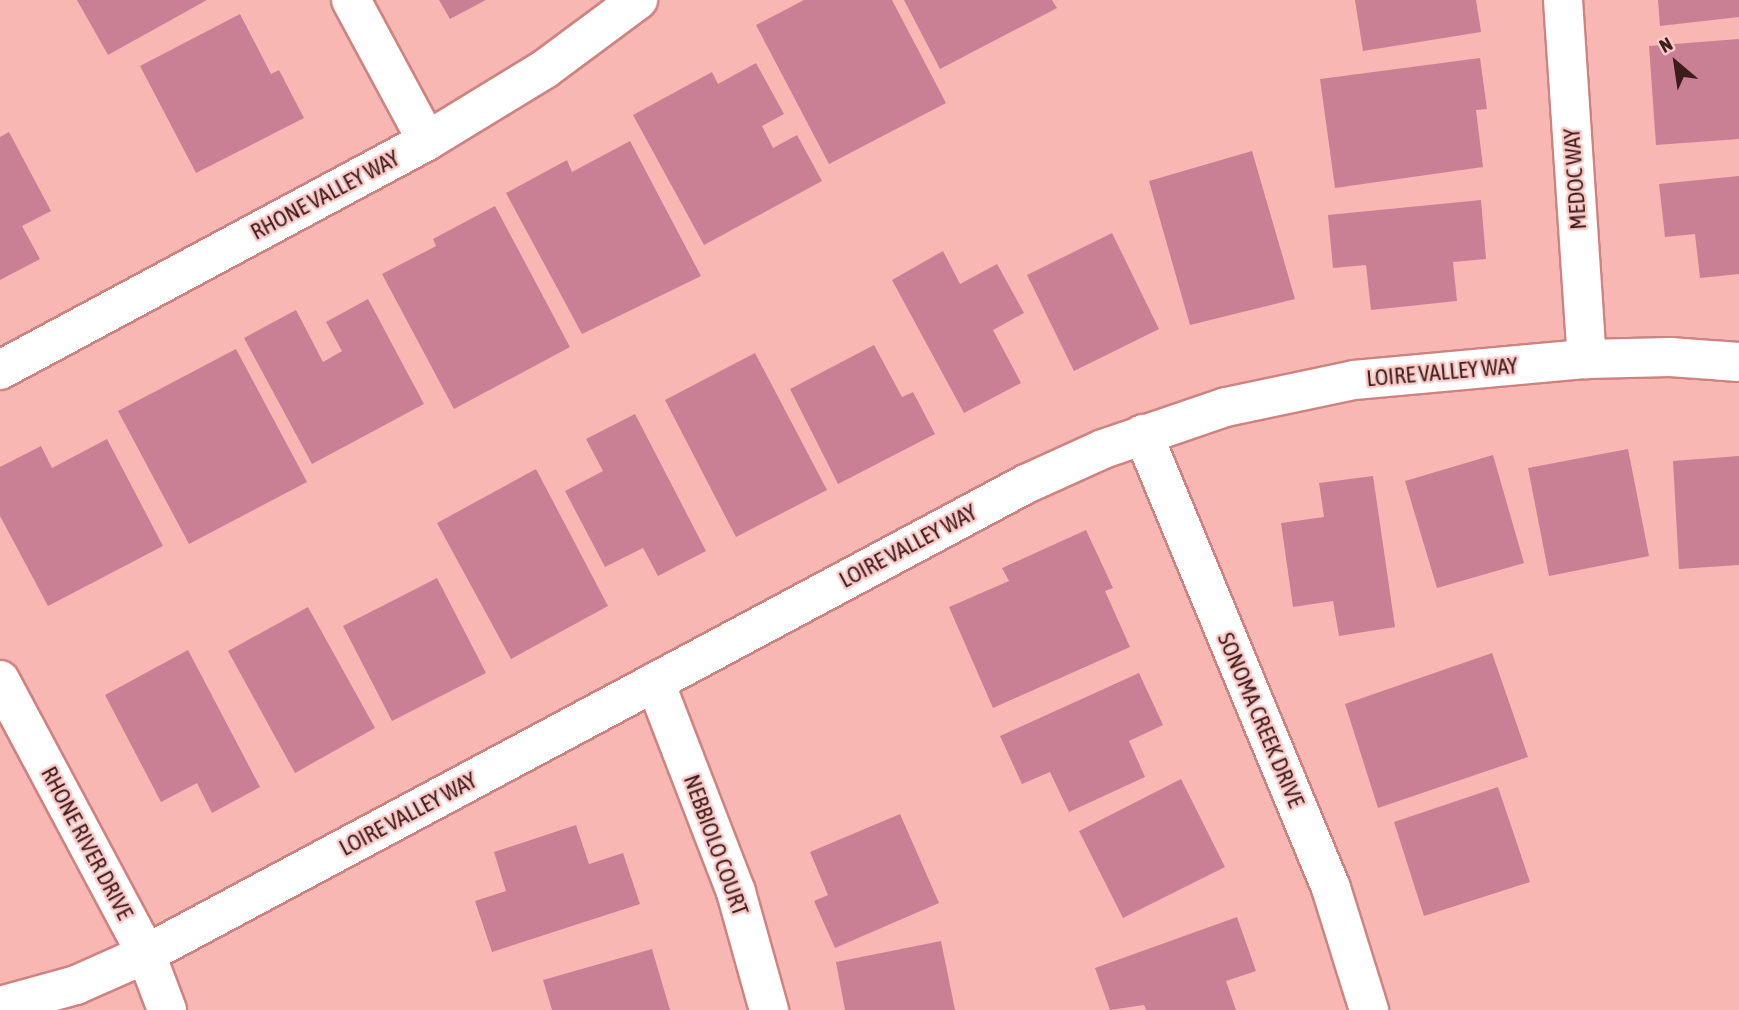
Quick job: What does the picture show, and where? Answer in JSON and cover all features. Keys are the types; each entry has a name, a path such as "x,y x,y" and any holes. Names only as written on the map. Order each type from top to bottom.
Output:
{"street":[{"path":"351,0 427,141"},
{"name":"RHONE VALLEY WAY","path":"0,370 427,141 545,69 638,0"},
{"name":"MEDOC WAY","path":"1563,0 1587,359"},
{"name":"LOIRE VALLEY WAY","path":"0,1006 76,985 146,954 1026,484 1143,434 1226,407 1354,380 1587,359 1670,356 1739,362"},
{"name":"SONOMA CREEK DRIVE","path":"1143,434 1331,888 1369,1010"},
{"name":"RHONE RIVER DRIVE","path":"0,680 146,954 167,1010"},
{"name":"NEBBIOLO COURT","path":"655,682 736,892 769,1010"}],"building":[{"path":"77,0 207,0 108,55"},
{"path":"439,0 486,0 450,19"},
{"path":"804,0 892,0 946,103 829,164 756,25"},
{"path":"904,0 1052,0 1057,8 940,69"},
{"path":"1355,0 1476,0 1481,32 1363,51"},
{"path":"1658,0 1739,0 1739,17 1660,26"},
{"path":"240,14 271,74 279,70 304,118 196,173 140,66"},
{"path":"1739,39 1739,139 1656,145 1649,46"},
{"path":"1480,58 1487,109 1476,110 1483,167 1335,188 1320,79"},
{"path":"756,63 784,114 762,126 773,148 797,135 822,181 704,245 633,115 712,72 718,84"},
{"path":"9,132 51,211 22,226 40,259 0,280 0,137"},
{"path":"630,141 701,276 582,334 506,193 567,160 572,172"},
{"path":"1252,151 1295,299 1190,325 1149,181"},
{"path":"1739,176 1739,274 1700,278 1695,234 1665,237 1659,184"},
{"path":"1481,200 1486,259 1453,262 1457,301 1371,310 1366,265 1333,268 1328,215"},
{"path":"495,206 570,347 454,409 382,274 436,246 433,239"},
{"path":"1112,233 1159,329 1074,371 1027,275"},
{"path":"943,251 960,284 997,264 1024,313 993,330 1021,383 964,413 892,280"},
{"path":"368,299 424,404 312,464 244,338 296,310 323,362 342,351 326,322"},
{"path":"874,345 902,397 913,392 935,434 838,484 790,389"},
{"path":"236,349 307,482 189,544 118,411"},
{"path":"755,353 827,490 736,537 665,400"},
{"path":"635,414 706,551 658,576 643,548 605,567 565,491 603,471 586,439"},
{"path":"107,439 163,546 48,606 0,516 0,467 41,446 52,468"},
{"path":"1628,449 1649,556 1549,576 1528,468"},
{"path":"1493,455 1524,563 1437,588 1405,481"},
{"path":"1739,456 1739,565 1679,569 1673,461"},
{"path":"536,469 608,606 511,659 437,523"},
{"path":"1373,476 1395,627 1339,636 1333,601 1293,607 1281,523 1324,517 1319,483"},
{"path":"1086,530 1113,588 1105,591 1130,647 993,708 949,607 1009,581 1002,568"},
{"path":"437,578 486,673 392,721 343,626"},
{"path":"308,607 375,728 295,773 228,651"},
{"path":"188,650 260,787 212,813 197,783 161,802 105,695"},
{"path":"1492,653 1528,757 1378,808 1345,704"},
{"path":"1139,673 1163,725 1129,741 1145,777 1069,812 1050,772 1022,784 1000,736"},
{"path":"1181,779 1225,867 1123,918 1079,831"},
{"path":"1498,787 1530,882 1424,916 1394,822"},
{"path":"900,814 939,903 835,948 814,901 828,895 810,852"},
{"path":"576,825 589,864 623,853 640,904 492,952 475,901 506,891 494,852"},
{"path":"1237,917 1256,971 1226,981 1236,1010 1146,1010 1144,1005 1110,1010 1095,968"},
{"path":"941,941 955,1010 845,1010 836,962"},
{"path":"652,949 670,1010 552,1010 543,980"}]}
